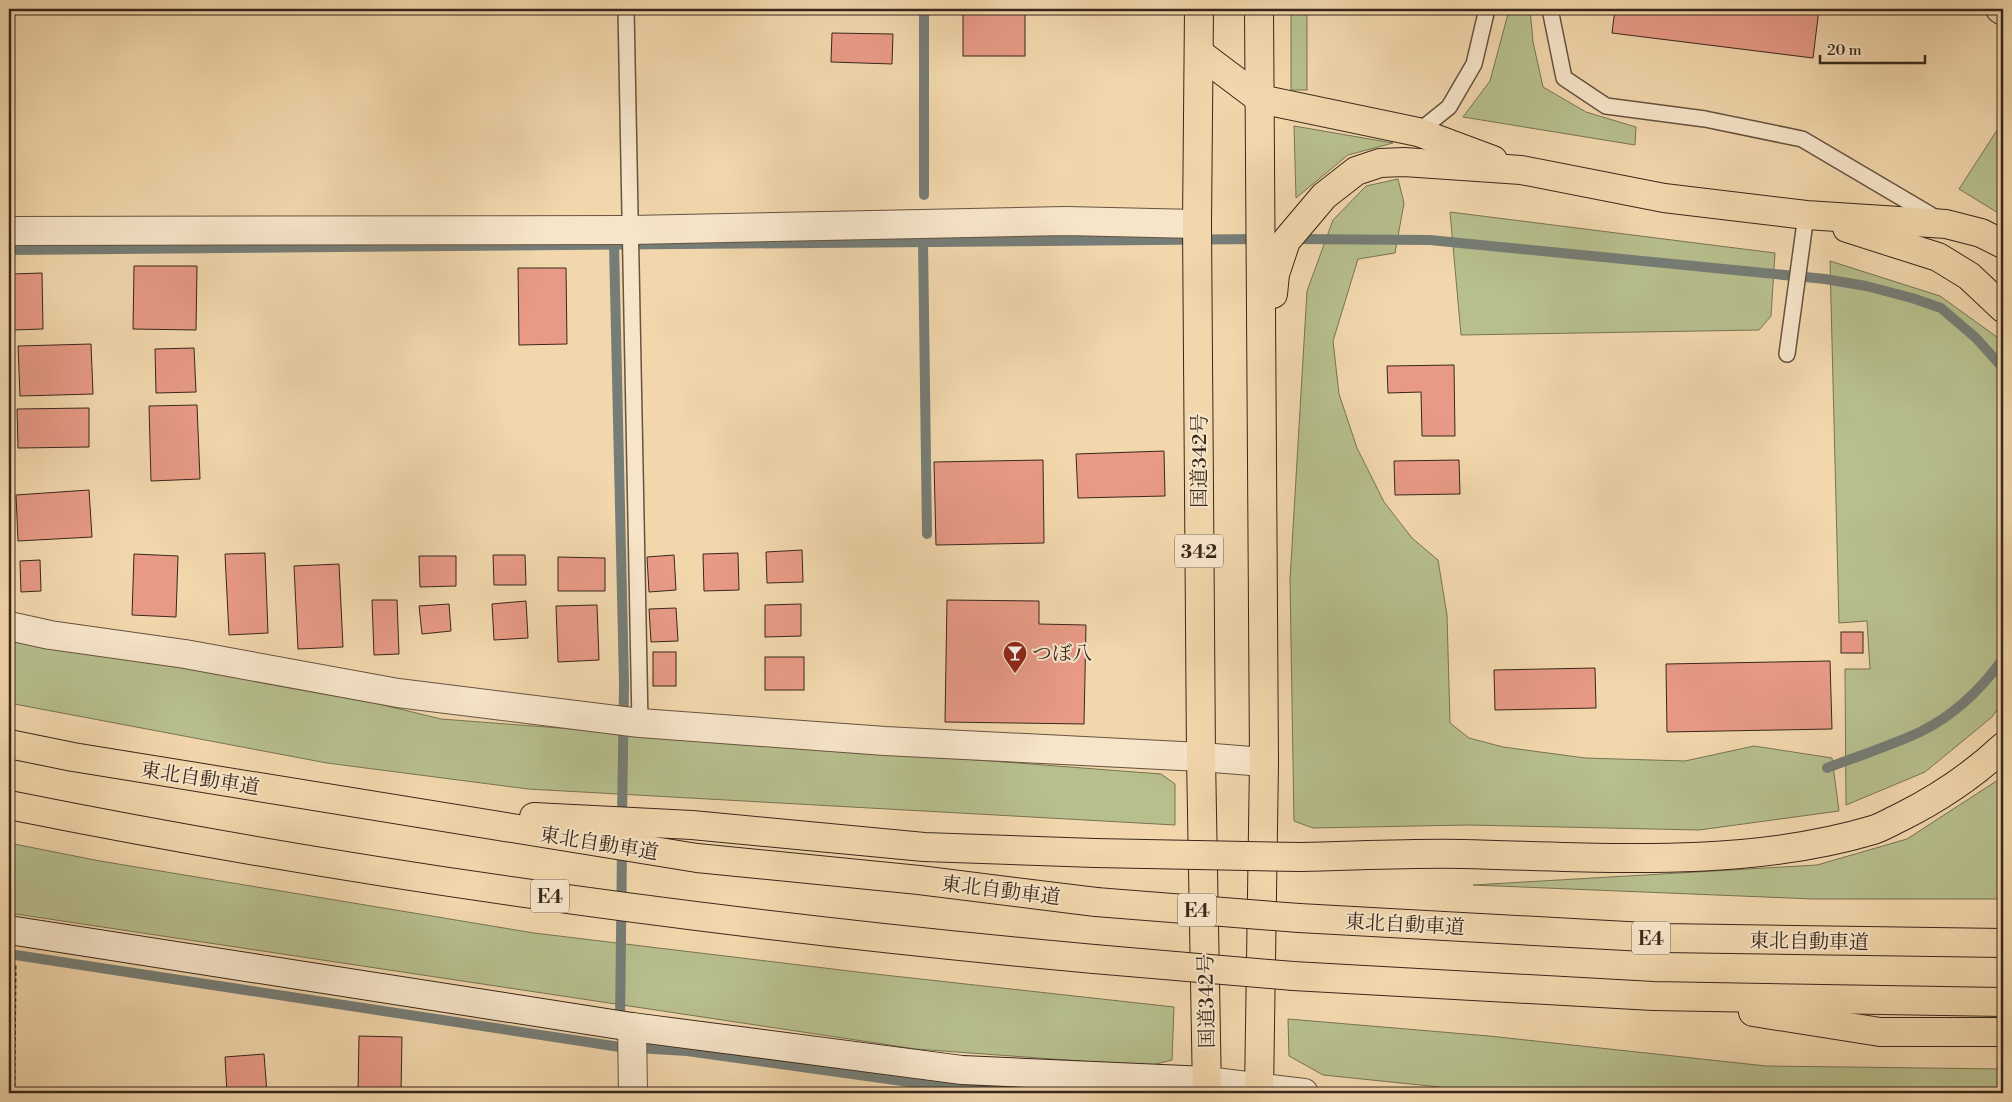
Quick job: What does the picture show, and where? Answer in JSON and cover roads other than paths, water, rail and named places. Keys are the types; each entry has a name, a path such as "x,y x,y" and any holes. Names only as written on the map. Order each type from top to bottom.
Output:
{"highway":[{"name":"国道342号","path":"1200,9 1197,224 1201,757 1207,1087"},
{"path":"1259,9 1264,762 1259,1090"},
{"path":"1199,53 1260,99 1418,132 1521,170"},
{"path":"1263,406 1275,274 1286,242 1324,196 1356,171 1380,163 1404,162 1521,170 1664,198 1806,214 1946,224 1981,233 2003,244"},
{"path":"1806,214 1938,257 1969,276 2003,308"},
{"name":"東北自動車道","path":"9,744 73,757 698,858 920,880 1096,902 1299,918 1663,938 2003,943"},
{"path":"385,808 692,825 924,847 1300,858 1460,854 1609,859 1673,858 1750,852 1811,844 1875,829 1925,805 1978,770 2003,746"},
{"name":"E4","path":"9,805 379,872 690,915 909,942 1293,976 1653,996 2003,1002"},
{"name":"E4","path":"1653,996 1880,1032 2003,1032"}],"street":[{"path":"9,231 630,230 1066,221 1197,224"},
{"path":"9,626 50,635 184,654 398,693 640,723 885,740 1264,762"},
{"path":"9,930 632,1027 962,1070 1304,1093"},
{"path":"632,1027 633,1093"}],"lane":[{"path":"626,9 640,723"},
{"path":"1418,132 1448,107 1474,64 1487,9"},
{"path":"1550,9 1564,78 1606,106 1705,119 1802,139 1946,224"},
{"path":"1787,354 1806,214"}],"waterway":[{"path":"924,9 924,195"},
{"path":"9,250 1260,239"},
{"path":"1292,239 1430,240 1825,279 1866,286 1941,308 1976,338 2003,368"},
{"path":"923,242 927,534"},
{"path":"614,244 624,683 622,820"},
{"path":"1827,768 1897,742 1920,732 1944,718 1976,691 2003,659"},
{"path":"620,1025 622,847"},
{"path":"9,954 620,1047 687,1051 931,1085 1032,1093"}],"place":[{"name":"つぼ八","path":"1015,674"}]}
